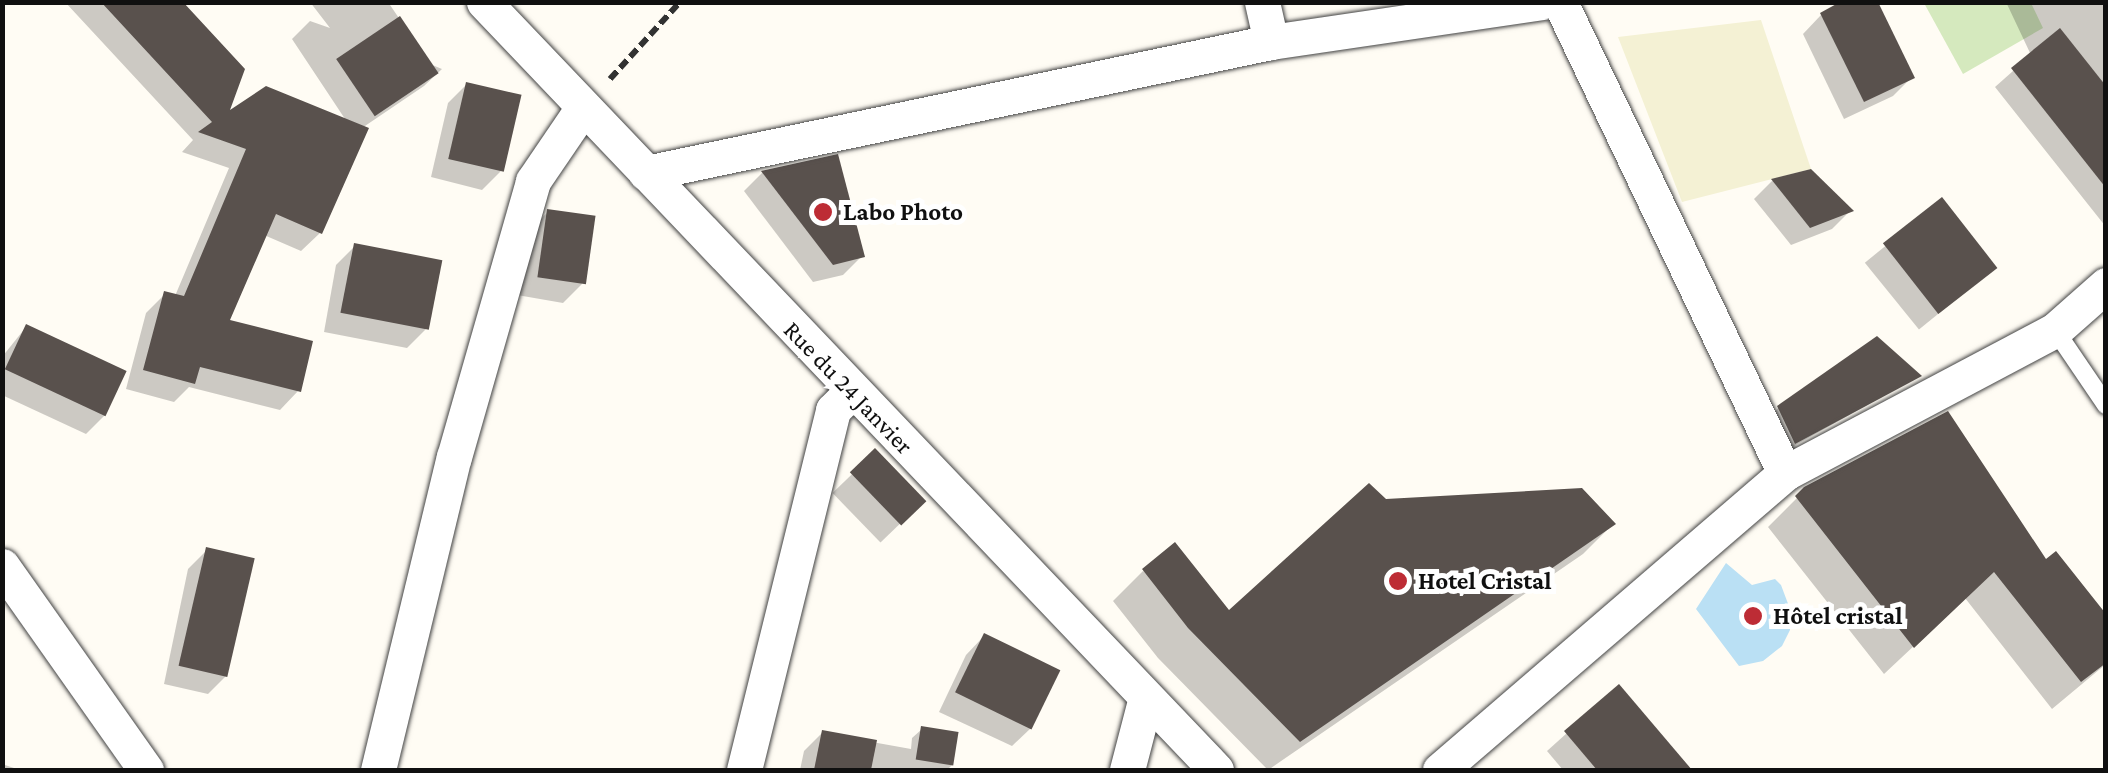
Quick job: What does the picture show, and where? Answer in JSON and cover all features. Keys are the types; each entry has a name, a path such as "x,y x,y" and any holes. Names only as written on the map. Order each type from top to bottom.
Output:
{"street":[{"name":"Rue du 24 Janvier","path":"484,2 851,392 1216,770"},
{"path":"1262,2 1271,42"},
{"path":"646,173 1271,42 1541,2"},
{"path":"1560,2 1785,473"},
{"path":"378,770 454,457 534,181 582,109"},
{"path":"1440,770 1785,473 2055,330 2106,285"},
{"path":"744,770 833,410 851,392"},
{"path":"2,566 146,770"},
{"path":"1127,770 1146,698"}],"lane":[{"path":"2055,330 2106,405"}],"path":[{"path":"582,109 680,2"}],"shaded area":[{"path":"1761,20 1811,169 1682,202 1618,37"}],"green space":[{"path":"1924,3 2031,3 2043,28 1963,74"}],"water":[{"path":"1726,563 1752,585 1775,579 1781,585 1790,609 1790,630 1782,646 1763,661 1739,666 1696,609"}],"building":[{"path":"101,2 183,2 245,69 230,110 266,86 369,128 322,234 276,214 230,320 313,341 301,392 200,367 195,384 143,370 164,291 184,296 246,149 198,132 212,122"},
{"path":"1840,2 1878,2 1915,78 1864,102 1820,13"},
{"path":"400,16 439,73 375,116 336,59"},
{"path":"2060,28 2106,86 2106,188 2011,68"},
{"path":"466,82 522,95 504,172 448,159"},
{"name":"Labo Photo","path":"838,154 865,257 833,265 761,171"},
{"path":"1811,169 1854,211 1810,228 1771,179"},
{"path":"1942,197 1997,268 1938,314 1883,243"},
{"path":"547,209 596,216 586,284 537,277"},
{"path":"354,243 442,260 429,330 340,313"},
{"path":"26,324 127,371 105,416 5,369"},
{"path":"1877,336 1922,376 1795,444 1777,406"},
{"path":"1948,411 2046,559 2056,551 2106,614 2106,663 2081,682 1994,572 1914,648 1795,496 1804,487"},
{"path":"875,448 926,501 901,526 850,472"},
{"name":"Hotel Cristal","path":"1369,483 1386,499 1582,488 1616,524 1300,742 1188,628 1142,569 1175,542 1229,610"},
{"path":"206,547 255,558 227,677 179,666"},
{"path":"984,633 1060,670 1031,730 955,692"},
{"path":"1619,684 1692,770 1597,770 1564,731"},
{"path":"921,726 959,732 953,766 916,760"},
{"path":"822,730 877,740 871,770 814,770"}],"place":[{"name":"Labo Photo","path":"823,212"},
{"name":"Hotel Cristal","path":"1398,581"},
{"name":"Hôtel cristal","path":"1753,616"}]}
